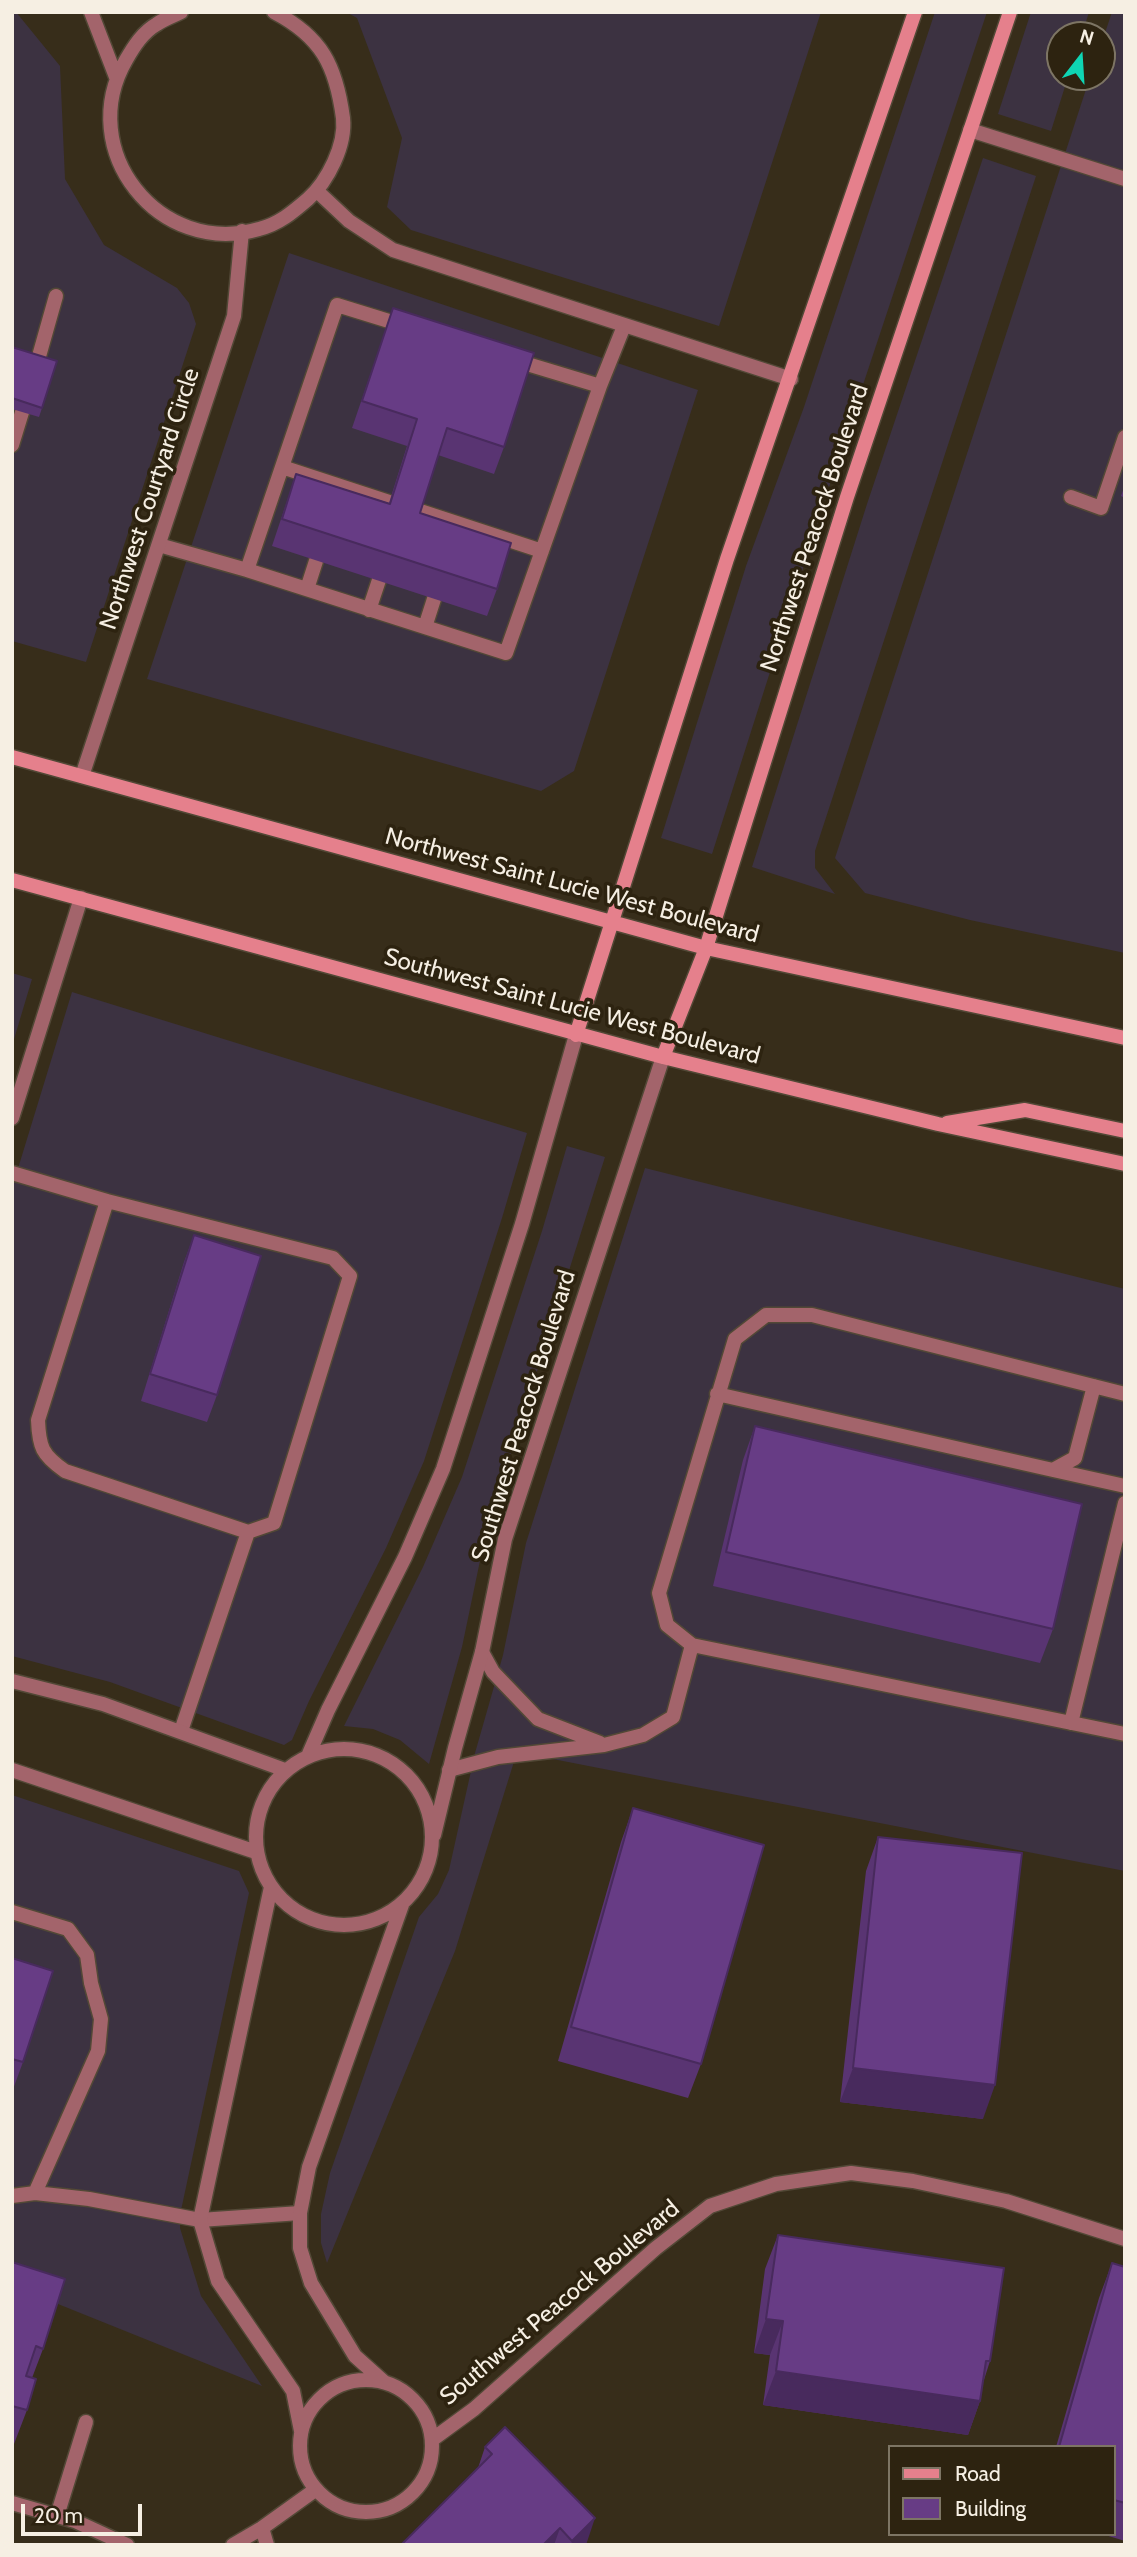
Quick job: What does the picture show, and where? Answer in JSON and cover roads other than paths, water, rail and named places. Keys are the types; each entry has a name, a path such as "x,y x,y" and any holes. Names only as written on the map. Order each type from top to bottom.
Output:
{"main road":[{"path":"576,1034 727,559 915,12"},
{"name":"Northwest Peacock Boulevard","path":"663,1057 706,948 847,497 1010,12"},
{"name":"Northwest Saint Lucie West Boulevard","path":"12,757 706,948 1125,1038"},
{"name":"Southwest Saint Lucie West Boulevard","path":"12,880 663,1057 938,1124 1125,1164"},
{"path":"938,1124 1025,1110 1125,1131"}],"street":[{"path":"91,12 116,77"},
{"path":"181,12 156,24 136,43 116,77 109,119 116,159 137,193 158,212 195,230 217,234 258,230 287,218 317,191 337,156 343,124 338,84 324,54 296,24 274,12"},
{"path":"970,130 1125,179"},
{"path":"317,191 349,221 393,250 791,379"},
{"name":"Northwest Courtyard Circle","path":"82,776 234,316 242,231"},
{"path":"12,445 56,296"},
{"path":"247,570 337,304 415,329"},
{"path":"159,545 247,570 506,653 600,386 624,326"},
{"path":"495,354 600,386"},
{"path":"1071,496 1101,508 1125,437"},
{"path":"282,467 338,490 389,502"},
{"path":"419,511 458,529 542,551"},
{"path":"307,589 316,561"},
{"path":"369,610 379,580"},
{"path":"425,627 434,599"},
{"path":"12,1118 81,898"},
{"path":"308,1756 328,1710 405,1557 443,1469 522,1224 576,1034"},
{"name":"Southwest Peacock Boulevard","path":"433,1835 482,1652 505,1539 663,1057"},
{"path":"12,1173 107,1201 333,1258 350,1276 274,1523 248,1532 65,1471 47,1458 39,1441 38,1420 107,1201"},
{"path":"1125,1394 812,1315 766,1315 735,1339 659,1593 667,1625 692,1645 1125,1734"},
{"path":"1053,1469 1075,1458 1094,1386"},
{"path":"717,1394 1125,1486"},
{"path":"1070,1723 1125,1503"},
{"path":"181,1731 248,1532"},
{"path":"449,1770 498,1758 604,1745 643,1735 673,1717 692,1645"},
{"path":"482,1652 493,1672 538,1719 604,1745"},
{"path":"12,1681 103,1704 285,1770"},
{"path":"336,1748 365,1750 392,1762 413,1781 428,1807 433,1835 430,1861 419,1885 401,1905 376,1920 347,1926 317,1922 291,1908 271,1887 262,1870 256,1852 256,1822 262,1803 285,1770 308,1756 336,1748"},
{"path":"12,1770 256,1852"},
{"path":"271,1887 200,2220 218,2281 293,2391 301,2431"},
{"path":"384,2382 363,2380 341,2384 323,2395 309,2411 301,2431 299,2452 304,2472 315,2490 332,2503 351,2511 372,2513 393,2507 411,2496 424,2480 432,2461 433,2440 428,2421 417,2404 402,2390 384,2382 355,2356 311,2283 300,2248 300,2213 309,2167 401,1905"},
{"path":"12,1912 68,1929 87,1955 101,2019 98,2051 35,2193"},
{"name":"Southwest Peacock Boulevard","path":"433,2440 474,2409 656,2248 709,2206 776,2184 851,2173 913,2182 1006,2201 1125,2239"},
{"path":"12,2196 35,2193 89,2199 200,2220 300,2213"},
{"path":"57,2516 86,2422"},
{"path":"233,2545 315,2490"},
{"path":"12,2503 75,2521 127,2545"},
{"path":"262,2528 267,2545"}]}
